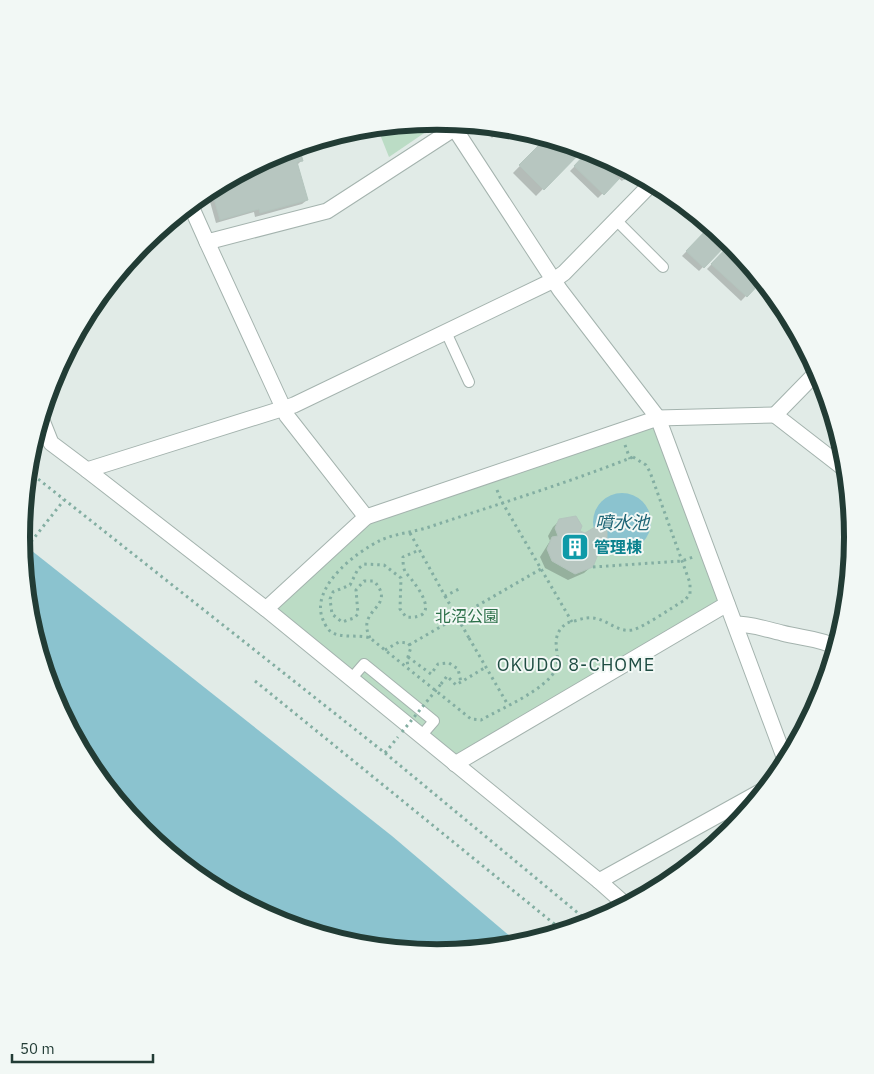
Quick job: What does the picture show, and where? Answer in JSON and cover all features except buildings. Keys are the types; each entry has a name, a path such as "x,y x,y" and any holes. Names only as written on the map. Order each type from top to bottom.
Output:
{"street":[{"path":"208,242 328,211 445,130"},
{"path":"457,131 554,280 658,418 782,752"},
{"path":"87,470 294,405 554,280 564,273 647,189"},
{"path":"193,211 283,408 366,517"},
{"path":"775,415 811,378"},
{"path":"266,609 366,517 658,418 775,415 837,463"},
{"path":"45,428 51,443 266,609 620,900"},
{"path":"455,764 726,604"},
{"path":"735,624 752,624 830,643"},
{"path":"599,881 750,797"}],"lane":[{"path":"616,220 663,266"},
{"path":"446,332 469,382"}],"path":[{"path":"633,457 646,465 650,472 690,583 690,594 685,600 633,630 622,629 594,616 567,623 557,635 555,649 558,660 556,668 548,680 481,720 471,719 370,638 362,635 336,635 329,631 321,616 322,595 326,584 358,556 380,541 410,533 633,457"},
{"path":"34,476 385,753 582,917"},
{"path":"30,543 64,500"},
{"path":"502,502 572,622"},
{"path":"410,533 508,705"},
{"path":"370,638 366,630 366,623 382,598 381,589 374,581 364,581 356,590 358,614 354,618 342,622 332,614 330,599 333,592 350,585 358,569 364,564 384,565 401,578 400,609 406,617 416,616 424,612 426,606 425,599 419,586 405,572 403,557 419,550"},
{"path":"592,566 682,561"},
{"path":"410,645 541,569"},
{"path":"445,596 461,588"},
{"path":"385,650 404,641 410,645"},
{"path":"410,645 407,663 410,670"},
{"path":"408,657 431,674 438,664 449,663 458,669 461,682"},
{"path":"385,753 447,676 456,685 486,667"},
{"path":"255,681 556,926"}],"green space":[{"path":"428,130 389,157 380,134"},
{"name":"北沼公園","path":"653,423 722,604 456,760 271,609 370,523"}],"water":[{"name":"噴水池","path":"616,493 628,493 643,501 651,516 651,528 643,543 628,551 616,551 601,543 593,528 593,516 601,501"},
{"path":"30,550 392,836 511,937 464,943 410,943 384,941 332,930 281,913 257,902 233,889 189,860 149,825 114,785 72,717 61,693 44,642 33,590"}],"place":[{"name":"管理棟","path":"575,547"}],"district":[{"name":"OKUDO 8-CHOME","path":"576,665"}]}
